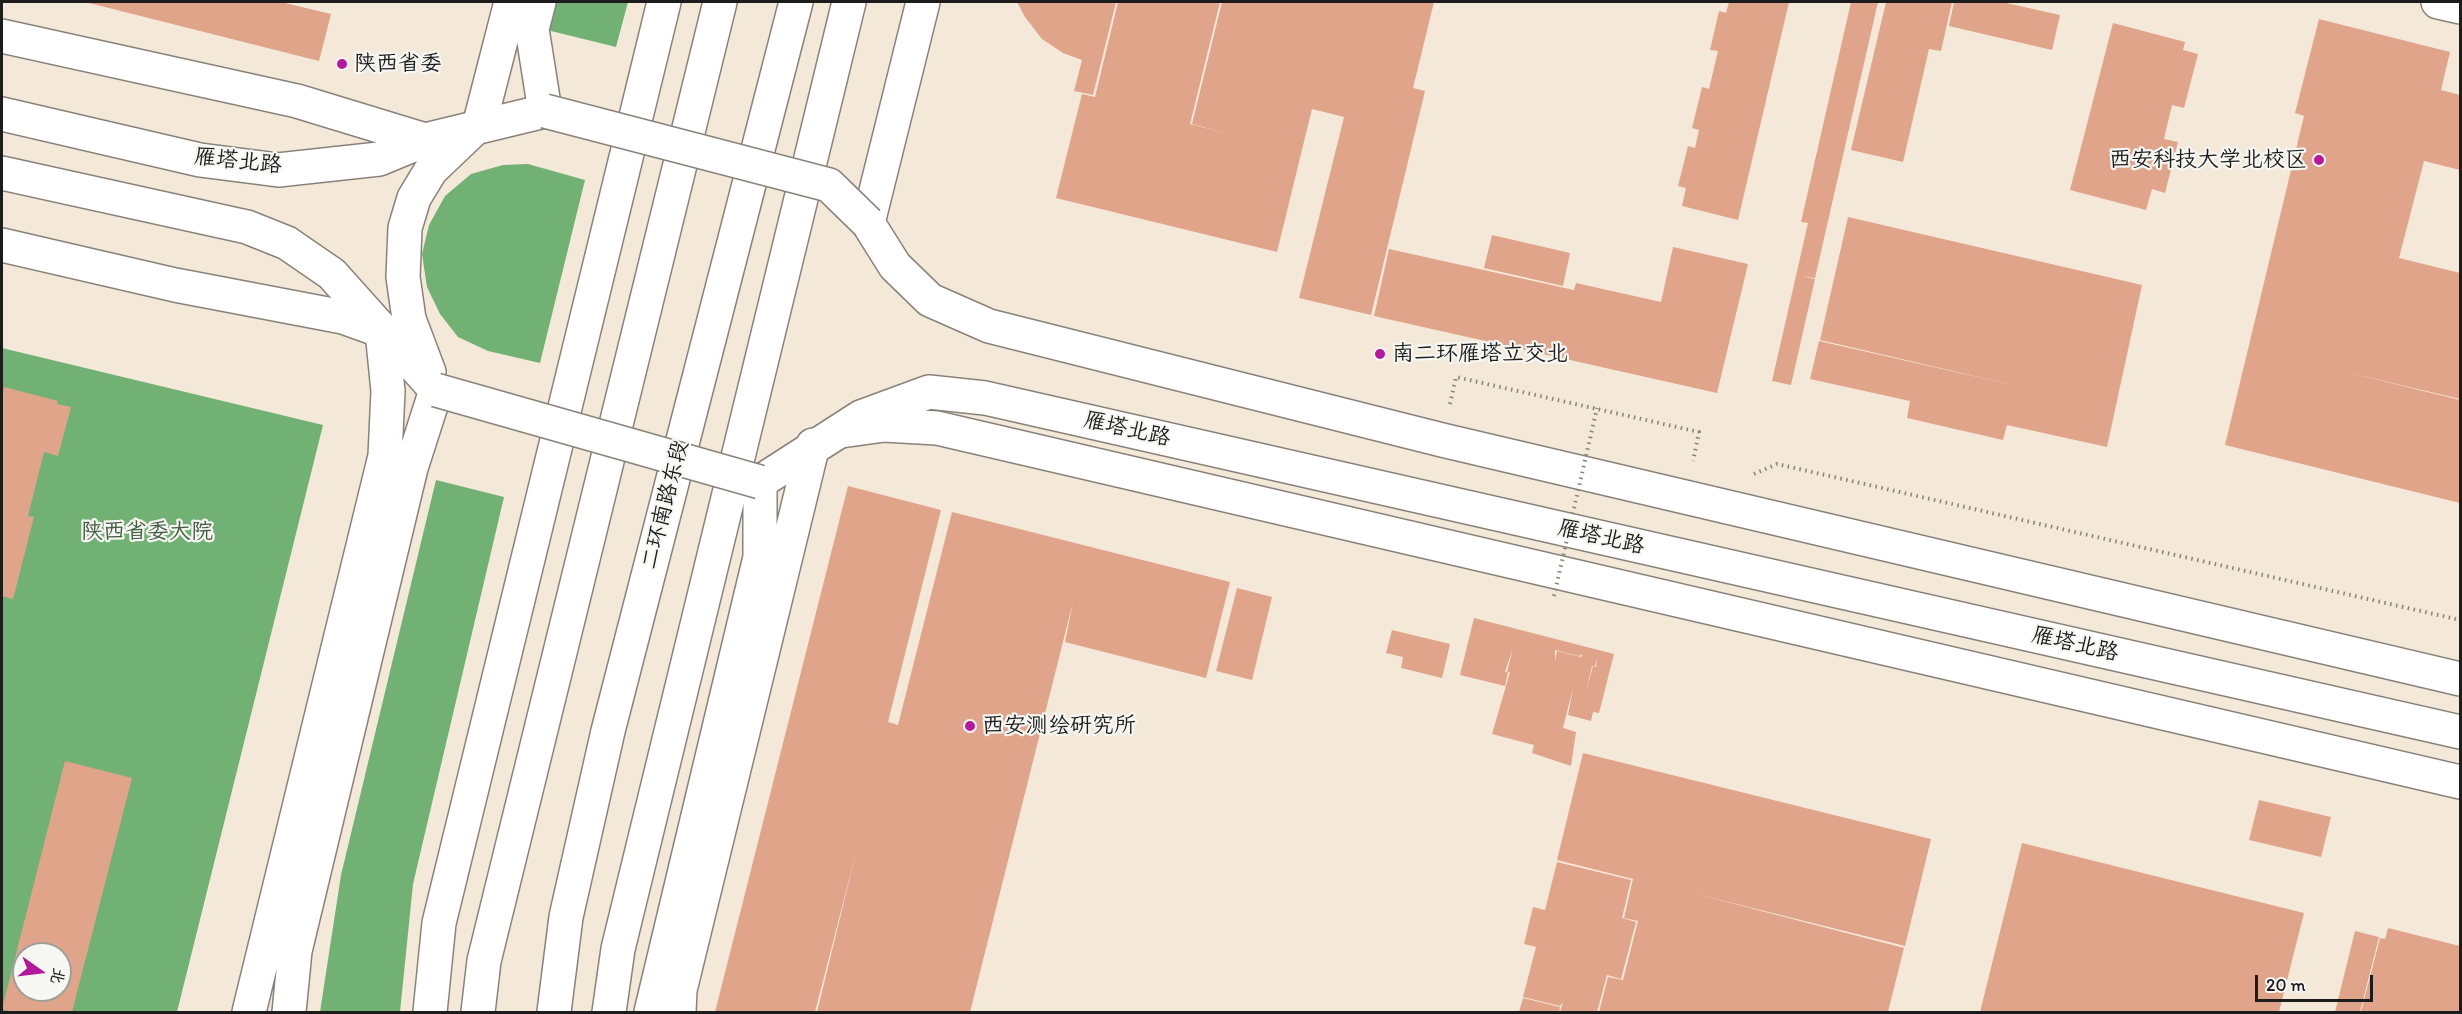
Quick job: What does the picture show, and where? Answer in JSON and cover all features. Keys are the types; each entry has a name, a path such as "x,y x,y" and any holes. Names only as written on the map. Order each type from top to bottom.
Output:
{"main road":[{"path":"289,1012 295,951 411,468 436,390 408,319 404,277 405,228 414,198 431,170 478,126 511,2"},
{"path":"539,2 532,29 545,111 829,185 868,223 895,266 930,300 989,326 1442,440 2460,679"},
{"path":"430,1012 439,923 444,901 664,2"},
{"path":"478,1012 484,961 720,2"},
{"name":"二环南路东段","path":"554,1012 566,917 608,731 796,2"},
{"path":"609,1012 618,949 849,2"},
{"path":"868,223 923,2"},
{"path":"2438,2 2460,7"},
{"path":"2,36 297,101 425,140"},
{"name":"雁塔北路","path":"2,114 200,160 278,170 378,159 425,140 545,111"},
{"path":"2,173 247,227 287,243 332,274 436,390 760,482 760,557 651,1012"},
{"path":"2,245 186,288 343,317 382,331"},
{"path":"249,1012 385,456 388,391 382,331"},
{"name":"雁塔北路","path":"760,482 861,417 929,392 986,398 2460,732"},
{"path":"679,1012 680,990 825,439 884,425 936,428 2460,782"}],"path":[{"path":"1456,377 1700,432"},
{"path":"1554,596 1597,408"},
{"path":"1746,477 1777,464 2460,620"}],"green space":[{"path":"554,2 628,2 616,47 547,30"},
{"path":"528,164 585,180 540,363 488,351 458,337 440,314 427,287 422,254 429,225 445,196 471,174 503,165"},
{"name":"陕西省委大院","path":"2,348 323,425 177,1012 2,1012"},
{"path":"436,480 504,497 413,884 400,1012 320,1012 341,875"}],"building":[{"path":"85,2 281,2 331,14 319,61"},
{"path":"1017,2 1116,2 1093,95 1074,91 1082,60 1063,53 1042,39"},
{"path":"1118,2 1220,2 1190,124 1233,135 1192,124 1222,2 1434,2 1413,88 1425,91 1371,315 1299,298 1344,117 1312,109 1277,252 1056,198 1082,94 1095,97"},
{"path":"1729,2 1789,2 1738,220 1682,206 1686,188 1678,186 1688,146 1695,148 1699,130 1692,128 1702,87 1709,89 1718,51 1710,50 1719,11 1726,13"},
{"path":"1851,2 1878,2 1815,278 1802,276 1815,279 1791,385 1772,381 1808,223 1801,222"},
{"path":"1886,2 1952,2 1941,51 1929,49 1903,162 1851,150"},
{"path":"1954,2 2002,2 2060,15 2052,50 1949,26"},
{"path":"2319,19 2450,52 2441,90 2460,95 2460,170 2424,161 2399,258 2460,273 2460,399 2338,370 2460,400 2460,503 2225,445 2304,116 2295,113"},
{"path":"2113,23 2185,42 2183,50 2198,54 2184,108 2172,105 2164,139 2178,142 2165,193 2152,189 2146,210 2070,190"},
{"path":"1848,217 2142,285 2107,447 2007,425 2003,440 1907,418 1910,401 1810,379 1819,341 2026,388 1820,340"},
{"path":"1492,235 1570,253 1563,286 1484,268"},
{"path":"1673,247 1748,264 1717,393 1374,316 1389,249 1574,290 1576,283 1661,302"},
{"path":"4,387 58,401 57,404 71,407 58,456 44,452 28,516 34,517 13,599 2,596 2,398"},
{"path":"848,486 941,510 888,722 898,725 952,512 1230,582 1206,678 1065,642 1073,602 970,1012 817,1012 857,849 815,1012 715,1012"},
{"path":"1237,588 1272,597 1252,680 1216,671"},
{"path":"1474,618 1614,654 1599,713 1593,712 1591,721 1568,715 1573,688 1563,728 1576,732 1571,766 1532,753 1534,745 1492,734 1510,672 1508,672 1505,686 1460,675","holes":["1513,648 1507,672 1505,672","1555,650 1579,656 1582,654 1581,657 1557,651 1555,661"]},
{"path":"1392,630 1450,644 1442,678 1401,668 1403,657 1386,653"},
{"path":"1583,753 1931,839 1905,946 1692,893 1904,948 1888,1012 1599,1012 1608,977 1623,980 1638,921 1624,918 1633,879 1557,860"},
{"path":"65,761 132,778 72,1012 13,1012 2,1009 12,970 12,1002 72,1002 72,942 19,942"},
{"path":"2259,800 2331,817 2321,857 2249,840"},
{"path":"2022,843 2304,913 2279,1012 1980,1012"},
{"path":"1557,862 1631,880 1622,918 1636,922 1621,979 1607,975 1597,1012 1560,1012 1563,1002 1560,1006 1523,997 1536,947 1524,944 1533,907 1545,910"},
{"path":"2388,928 2460,946 2460,1012 2361,1012 2380,938 2385,939"},
{"path":"2355,931 2379,937 2360,1012 2335,1012"},
{"path":"1523,998 1560,1007 1559,1012 1519,1012"}],"place":[{"name":"陕西省委","path":"342,64"},
{"name":"西安科技大学北校区","path":"2319,160"},
{"name":"南二环雁塔立交北","path":"1380,354"},
{"name":"西安测绘研究所","path":"970,726"}]}
